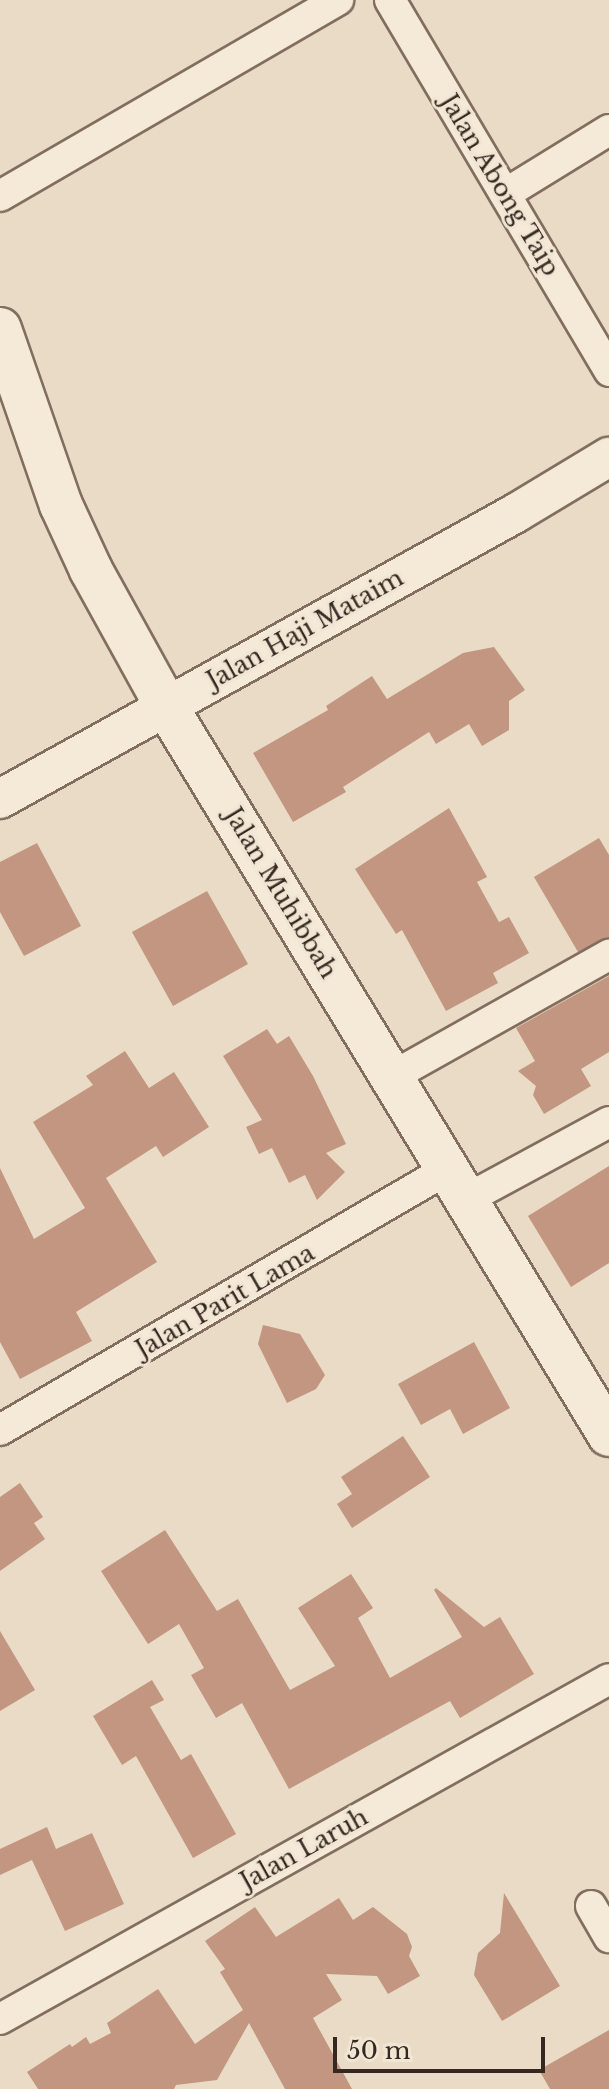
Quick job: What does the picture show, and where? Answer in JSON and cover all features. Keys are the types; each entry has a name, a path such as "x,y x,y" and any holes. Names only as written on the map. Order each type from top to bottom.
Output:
{"main road":[{"name":"Jalan Muhibbah","path":"0,329 61,505 82,552 166,706 609,1435"}],"street":[{"path":"0,196 338,0"},
{"name":"Jalan Abong Taip","path":"390,0 609,371"},
{"path":"505,194 609,130"},
{"name":"Jalan Haji Mataim","path":"0,799 516,513 609,457"},
{"path":"393,1076 609,955"},
{"name":"Jalan Parit Lama","path":"0,1430 457,1184 609,1122"},
{"name":"Jalan Laruh","path":"0,2019 609,1679"},
{"path":"591,1906 609,1937"}],"building":[{"path":"494,647 525,690 509,701 509,730 482,746 469,724 436,744 429,732 343,787 346,792 293,822 253,753 328,710 326,706 372,676 387,699 463,653"},
{"path":"449,808 487,877 477,882 499,922 509,917 529,953 493,973 498,983 446,1011 402,930 396,934 355,869"},
{"path":"599,838 609,855 609,937 578,952 534,877"},
{"path":"37,843 81,926 24,956 0,912 0,862"},
{"path":"207,891 248,964 173,1006 132,932"},
{"path":"609,976 609,1052 581,1069 591,1086 544,1114 533,1095 536,1086 518,1071 535,1061 516,1028"},
{"path":"267,1029 277,1044 289,1036 313,1076 346,1144 326,1153 345,1172 317,1200 305,1175 289,1183 272,1148 259,1154 246,1127 262,1120 223,1056"},
{"path":"125,1051 149,1088 174,1072 209,1127 163,1157 156,1146 106,1178 157,1262 76,1312 92,1341 20,1379 0,1342 0,1168 34,1239 85,1208 33,1122 93,1085 86,1076"},
{"path":"609,1166 609,1263 571,1287 528,1216"},
{"path":"263,1325 300,1334 325,1375 316,1389 287,1403 258,1344"},
{"path":"474,1342 510,1408 463,1434 450,1409 421,1425 398,1384"},
{"path":"403,1436 430,1477 352,1528 337,1504 352,1494 341,1477"},
{"path":"20,1483 43,1517 34,1523 45,1539 0,1571 0,1497"},
{"path":"165,1530 217,1611 238,1599 290,1690 335,1666 298,1608 351,1574 373,1608 358,1618 390,1678 462,1637 434,1590 436,1588 484,1627 500,1617 534,1674 460,1718 450,1701 289,1789 242,1703 216,1718 191,1675 204,1668 179,1624 148,1644 101,1571"},
{"path":"0,1631 35,1690 0,1711"},
{"path":"152,1680 164,1700 150,1707 181,1760 191,1754 236,1834 193,1858 136,1756 122,1765 93,1716"},
{"path":"47,1827 56,1849 92,1833 124,1904 65,1931 32,1860 0,1875 0,1849"},
{"path":"504,1893 560,1986 502,2021 474,1975 478,1953 500,1933"},
{"path":"339,1898 353,1920 373,1907 407,1934 412,1947 409,1956 420,1976 388,1994 377,1976 326,1974 342,2000 313,2018 352,2089 285,2089 249,2023 217,2080 176,2085 174,2089 38,2089 27,2072 70,2044 72,2047 86,2037 90,2044 111,2033 107,2023 158,1989 195,2044 243,2010 220,1972 225,1969 205,1941 255,1907 276,1937"},
{"path":"609,2030 609,2089 550,2089 539,2070"}]}
